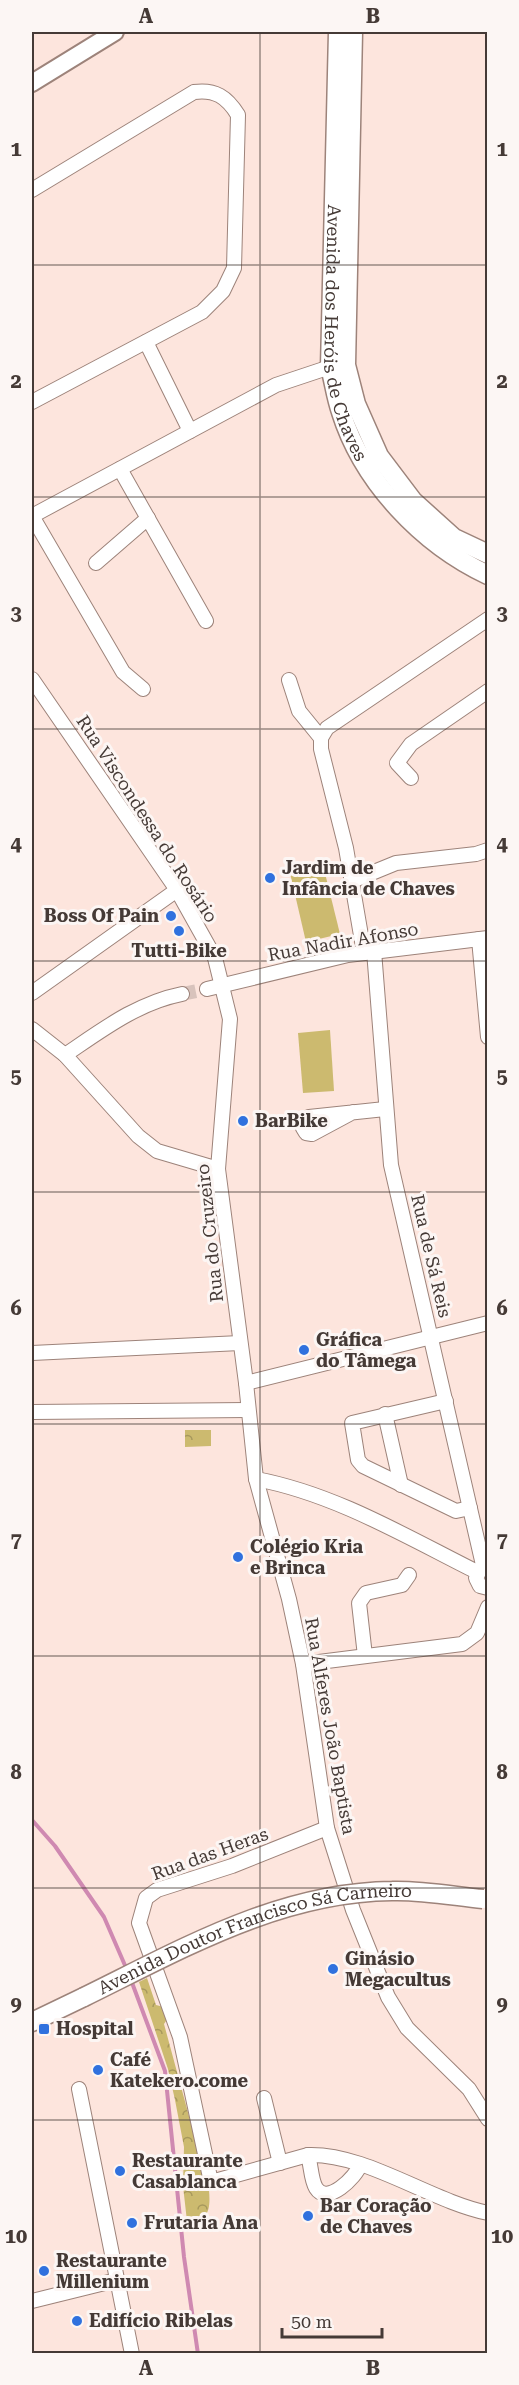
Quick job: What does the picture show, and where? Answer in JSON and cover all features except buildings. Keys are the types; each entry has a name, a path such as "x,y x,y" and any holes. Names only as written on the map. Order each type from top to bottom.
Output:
{"main road":[{"name":"Avenida dos Heróis de Chaves","path":"338,32 338,366 341,413 365,464 401,511 417,528 454,558 488,575"},
{"name":"Avenida dos Heróis de Chaves","path":"353,32 338,366 379,456 413,501 454,538 488,554"},
{"name":"Avenida Doutor Francisco Sá Carneiro","path":"32,2022 221,1931 294,1905 330,1897 390,1891 485,1900"}],"street":[{"path":"32,83 96,36 115,32"},
{"path":"32,190 194,92 215,93 230,101 238,115 234,268 224,291 202,312 32,402"},
{"path":"146,342 190,431"},
{"path":"143,689 123,672 32,516 286,381 338,366"},
{"path":"120,469 206,621"},
{"path":"96,564 148,518"},
{"path":"289,680 299,711 321,738 327,728 488,619"},
{"name":"Rua Viscondessa do Rosário","path":"32,679 177,890 215,958 223,984"},
{"path":"411,778 397,763 411,744 488,691"},
{"name":"Rua de Sá Reis","path":"321,738 321,749 369,952 391,1165 483,1567"},
{"path":"352,882 396,863 476,854 488,850"},
{"path":"32,993 177,890"},
{"path":"483,938 488,1037"},
{"name":"Rua Nadir Afonso","path":"207,988 369,952 483,938"},
{"name":"Rua do Cruzeiro","path":"223,984 230,1019 218,1169 256,1479"},
{"path":"65,1055 117,1020 146,1005 182,994"},
{"path":"32,1029 65,1055 138,1136 157,1151 218,1169"},
{"path":"353,1112 385,1109"},
{"path":"246,1383 488,1323"},
{"path":"32,1353 240,1343"},
{"path":"446,1401 356,1421 351,1428 360,1463 456,1511 470,1508"},
{"path":"32,1412 247,1410"},
{"path":"385,1414 401,1485"},
{"path":"256,1479 291,1485 483,1567 477,1582 488,1588"},
{"name":"Rua Alferes João Baptista","path":"256,1479 289,1599 303,1664 327,1828 352,1910 388,1997 407,2028 469,2089 488,2119"},
{"path":"365,1656 359,1603 366,1593 402,1585 409,1575"},
{"path":"303,1664 462,1644 477,1633 488,1607"},
{"name":"Rua das Heras","path":"280,2163 211,2182 180,2037 138,1923 140,1910 146,1898 157,1890 232,1866 327,1828"},
{"path":"79,2089 132,2354"},
{"path":"264,2098 280,2163 308,2155 343,2159 468,2208 488,2213"},
{"path":"308,2155 316,2189 321,2193 328,2194 348,2184 357,2175 360,2165"},
{"path":"32,2301 117,2280"}],"green space":[{"path":"323,865 340,934 306,942 290,873"},
{"path":"330,1030 334,1091 303,1093 298,1033"},
{"path":"185,1430 211,1430 211,1446 185,1447"},
{"path":"147,1978 156,2005 164,2007 168,2018 164,2024 209,2190 208,2210 204,2218 188,2230 183,2186 184,2147 168,2069 139,1982"}],"waterway":[{"path":"32,1820 55,1846 104,1917 127,1970"},
{"path":"131,1980 165,2071 184,2257 198,2354"}],"tunnel":[{"path":"182,994 207,989"}],"place":[{"name":"Jardim de Infância de Chaves","path":"270,878"},
{"name":"Boss Of Pain","path":"171,916"},
{"name":"Tutti-Bike","path":"179,931"},
{"name":"BarBike","path":"243,1121"},
{"name":"Gráfica do Tâmega","path":"304,1350"},
{"name":"Colégio Kria e Brinca","path":"238,1557"},
{"name":"Ginásio Megacultus","path":"333,1969"},
{"name":"Hospital","path":"44,2029"},
{"name":"Café Katekero.come","path":"98,2070"},
{"name":"Restaurante Casablanca","path":"120,2171"},
{"name":"Bar Coração de Chaves","path":"308,2216"},
{"name":"Frutaria Ana","path":"132,2223"},
{"name":"Restaurante Millenium","path":"44,2271"},
{"name":"Edifício Ribelas","path":"77,2321"}]}
